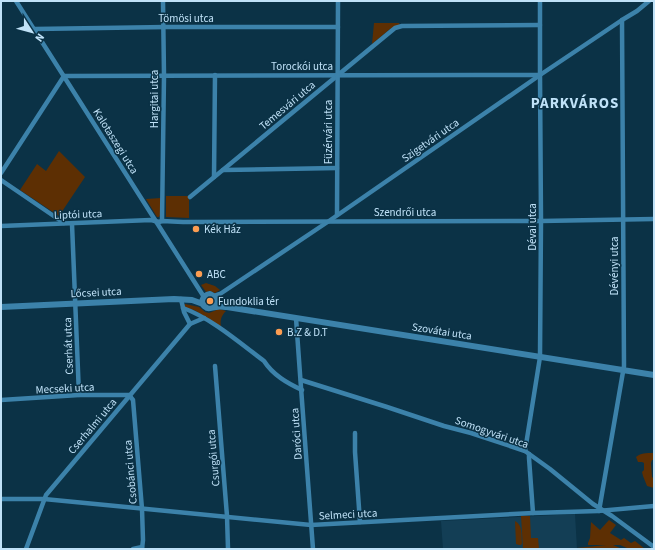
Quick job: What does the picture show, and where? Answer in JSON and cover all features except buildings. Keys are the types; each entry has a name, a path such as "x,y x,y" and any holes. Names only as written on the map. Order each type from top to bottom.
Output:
{"street":[{"name":"Kalotaszegi utca","path":"16,1 203,297"},
{"name":"Hargitai utca","path":"162,221 164,76 163,1"},
{"name":"Füzérvári utca","path":"337,215 338,1"},
{"name":"Dévai utca","path":"533,513 527,453 540,357 540,1"},
{"name":"Szigetvári utca","path":"216,299 540,75 637,11 649,1"},
{"name":"Dévényi utca","path":"601,509 623,370 624,220 622,20"},
{"name":"Temesvári utca","path":"190,197 395,28 402,26 540,26"},
{"name":"Tömösi utca","path":"34,29 338,27"},
{"path":"214,177 215,75"},
{"name":"Torockói utca","path":"64,76 540,75"},
{"path":"1,173 64,76"},
{"path":"223,170 337,168"},
{"path":"1,180 64,224"},
{"name":"Szendrői utca","path":"156,222 541,221 654,219"},
{"name":"Liptói utca","path":"1,226 150,220 156,222"},
{"name":"Cserhát utca","path":"72,224 79,395"},
{"path":"210,294 216,299 210,308 207,308 203,297 210,294"},
{"name":"Lőcsei utca","path":"1,307 181,299 192,300 203,297"},
{"path":"181,299 190,324"},
{"name":"Szovátai utca","path":"216,299 227,307 654,375"},
{"path":"183,308 204,318 264,362 282,379 302,390"},
{"name":"Cserhalmi utca","path":"26,549 46,495 190,324 204,318"},
{"name":"Daróci utca","path":"296,318 313,549"},
{"name":"Csurgói utca","path":"215,366 227,516 228,549"},
{"name":"Somogyvári utca","path":"301,380 444,426 471,433 527,453 550,469 586,499 612,516 654,548"},
{"name":"Mecseki utca","path":"1,400 79,395 129,395"},
{"name":"Csobánci utca","path":"129,395 133,400 142,509 142,548"},
{"path":"356,433 355,452 360,522"},
{"name":"Selmeci utca","path":"1,499 44,499 311,525 654,506"},
{"path":"133,549 142,548"}],"shaded area":[{"path":"374,23 399,23 400,25 390,29 372,44"},
{"path":"59,151 85,177 59,216 20,190 37,164 46,171"},
{"path":"166,196 188,196 189,218 166,217"},
{"path":"161,198 160,215 157,217 146,199"},
{"path":"206,283 215,286 220,290 215,293 210,291 206,292 201,285"},
{"path":"185,304 199,307 205,312 209,313 219,309 226,311 221,318 221,327 196,311 185,307"},
{"path":"646,453 654,453 654,460 652,460 651,463 654,488 647,486 642,472 644,470 644,463 638,462 636,457"},
{"path":"575,514 577,549 443,549 441,521"},
{"path":"521,516 530,516 531,538 538,538 539,549 523,549"},
{"path":"609,520 616,525 610,533 621,540 624,538 631,543 635,541 645,549 627,549 620,545 613,545 626,549 577,549 606,545 588,545 588,543 590,538 591,522 600,530"},
{"path":"515,521 518,523 520,528 521,545 516,544"}],"place":[{"name":"Kék Ház","path":"196,229"},
{"name":"ABC","path":"199,274"},
{"name":"Fundoklia tér","path":"210,301"},
{"name":"B.Z & D.T","path":"279,332"}],"district":[{"name":"PARKVÁROS","path":"575,103"}]}
